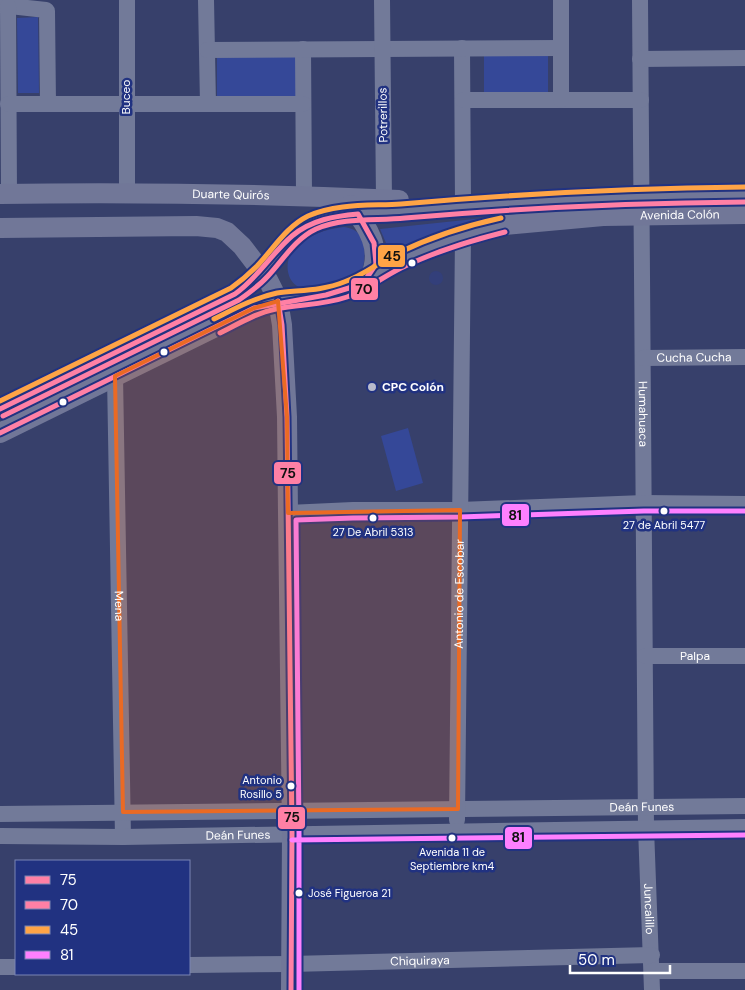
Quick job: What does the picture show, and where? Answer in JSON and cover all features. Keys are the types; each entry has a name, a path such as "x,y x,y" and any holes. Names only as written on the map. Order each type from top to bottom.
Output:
{"main road":[{"name":"Duarte Quirós","path":"4,194 127,193 304,196 463,205"},
{"name":"Avenida Colón","path":"0,409 235,294 251,283 262,272 284,244 306,226 324,218 463,205 642,194 745,194"},
{"path":"343,198 358,214 371,235 374,246 375,265 370,277"},
{"name":"Avenida Colón","path":"0,433 254,308 278,301 329,295 347,289 422,250 462,235 522,222 603,216 745,214"},
{"path":"0,228 207,227 227,232 262,272 278,301 282,325 287,417 292,810 291,990"}],"street":[{"name":"Buceo","path":"123,0 127,193"},
{"path":"206,0 208,104"},
{"name":"Potrerillos","path":"382,0 384,200"},
{"path":"561,100 562,0"},
{"name":"Humahuaca","path":"640,0 646,828"},
{"path":"4,194 8,104 4,6 48,11 48,104"},
{"path":"462,48 463,205"},
{"path":"207,50 561,48"},
{"path":"303,49 304,196"},
{"path":"640,58 745,58"},
{"path":"462,100 641,100"},
{"path":"8,104 303,104"},
{"path":"358,214 384,200"},
{"name":"Antonio de Escobar","path":"457,832 462,235"},
{"name":"Cucha Cucha","path":"643,358 745,356"},
{"name":"Mena","path":"115,376 123,837"},
{"path":"288,512 460,510 644,504 745,504"},
{"name":"Palpa","path":"645,656 745,656"},
{"name":"Deán Funes","path":"0,814 745,806"},
{"name":"Deán Funes","path":"0,836 123,837 745,827"},
{"name":"Juncalillo","path":"646,828 652,990"},
{"name":"Chiquiraya","path":"190,965 652,963 745,971"},
{"path":"0,967 15,967"}],"highlighted area":[{"path":"278,301 287,417 288,513 460,510 458,809 123,812 115,376 254,308"}],"shaded area":[{"path":"38,17 39,93 18,93 17,18"},
{"path":"296,54 296,96 217,97 217,55"},
{"path":"548,55 548,93 484,93 484,56"},
{"path":"540,212 430,236 385,258 386,243 380,229"},
{"path":"344,227 352,229 362,238 365,251 362,273 335,285 321,288 307,289 294,284 288,273 288,260 295,248 318,233"},
{"path":"433,271 439,271 443,278 439,285 433,285 429,281 429,275"},
{"path":"408,428 423,483 396,491 381,436"}],"transit line":[{"name":"45","path":"0,401 231,288 257,266 293,226 308,216 319,212 342,207 530,194 745,187"},
{"name":"70","path":"3,416 239,300 265,280 302,238 316,229 327,225 360,220 533,209 745,202"},
{"name":"75","path":"0,409 235,294 251,281 284,243 307,226 332,218 358,214 374,243 376,264 366,279 349,288 326,295 254,308 0,433"},
{"name":"45","path":"214,319 244,304 269,295 336,285 357,277 394,255 420,243 460,229 501,218"},
{"name":"70","path":"220,333 261,313 285,307 330,302 347,297 426,257 465,243 505,232"},
{"name":"75","path":"278,301 282,325 287,417 292,833 291,990"},
{"name":"81","path":"299,990 296,520 644,511 745,511"},
{"name":"81","path":"292,840 745,835"}],"place":[{"name":"CPC Colón","path":"372,387"},
{"name":"27 de Abril 5477","path":"664,511"},
{"name":"27 De Abril 5313","path":"373,518"},
{"name":"Antonio Rosillo 5","path":"291,786"},
{"name":"Avenida 11 de Septiembre km4","path":"452,838"},
{"name":"José Figueroa 21","path":"299,893"}]}
